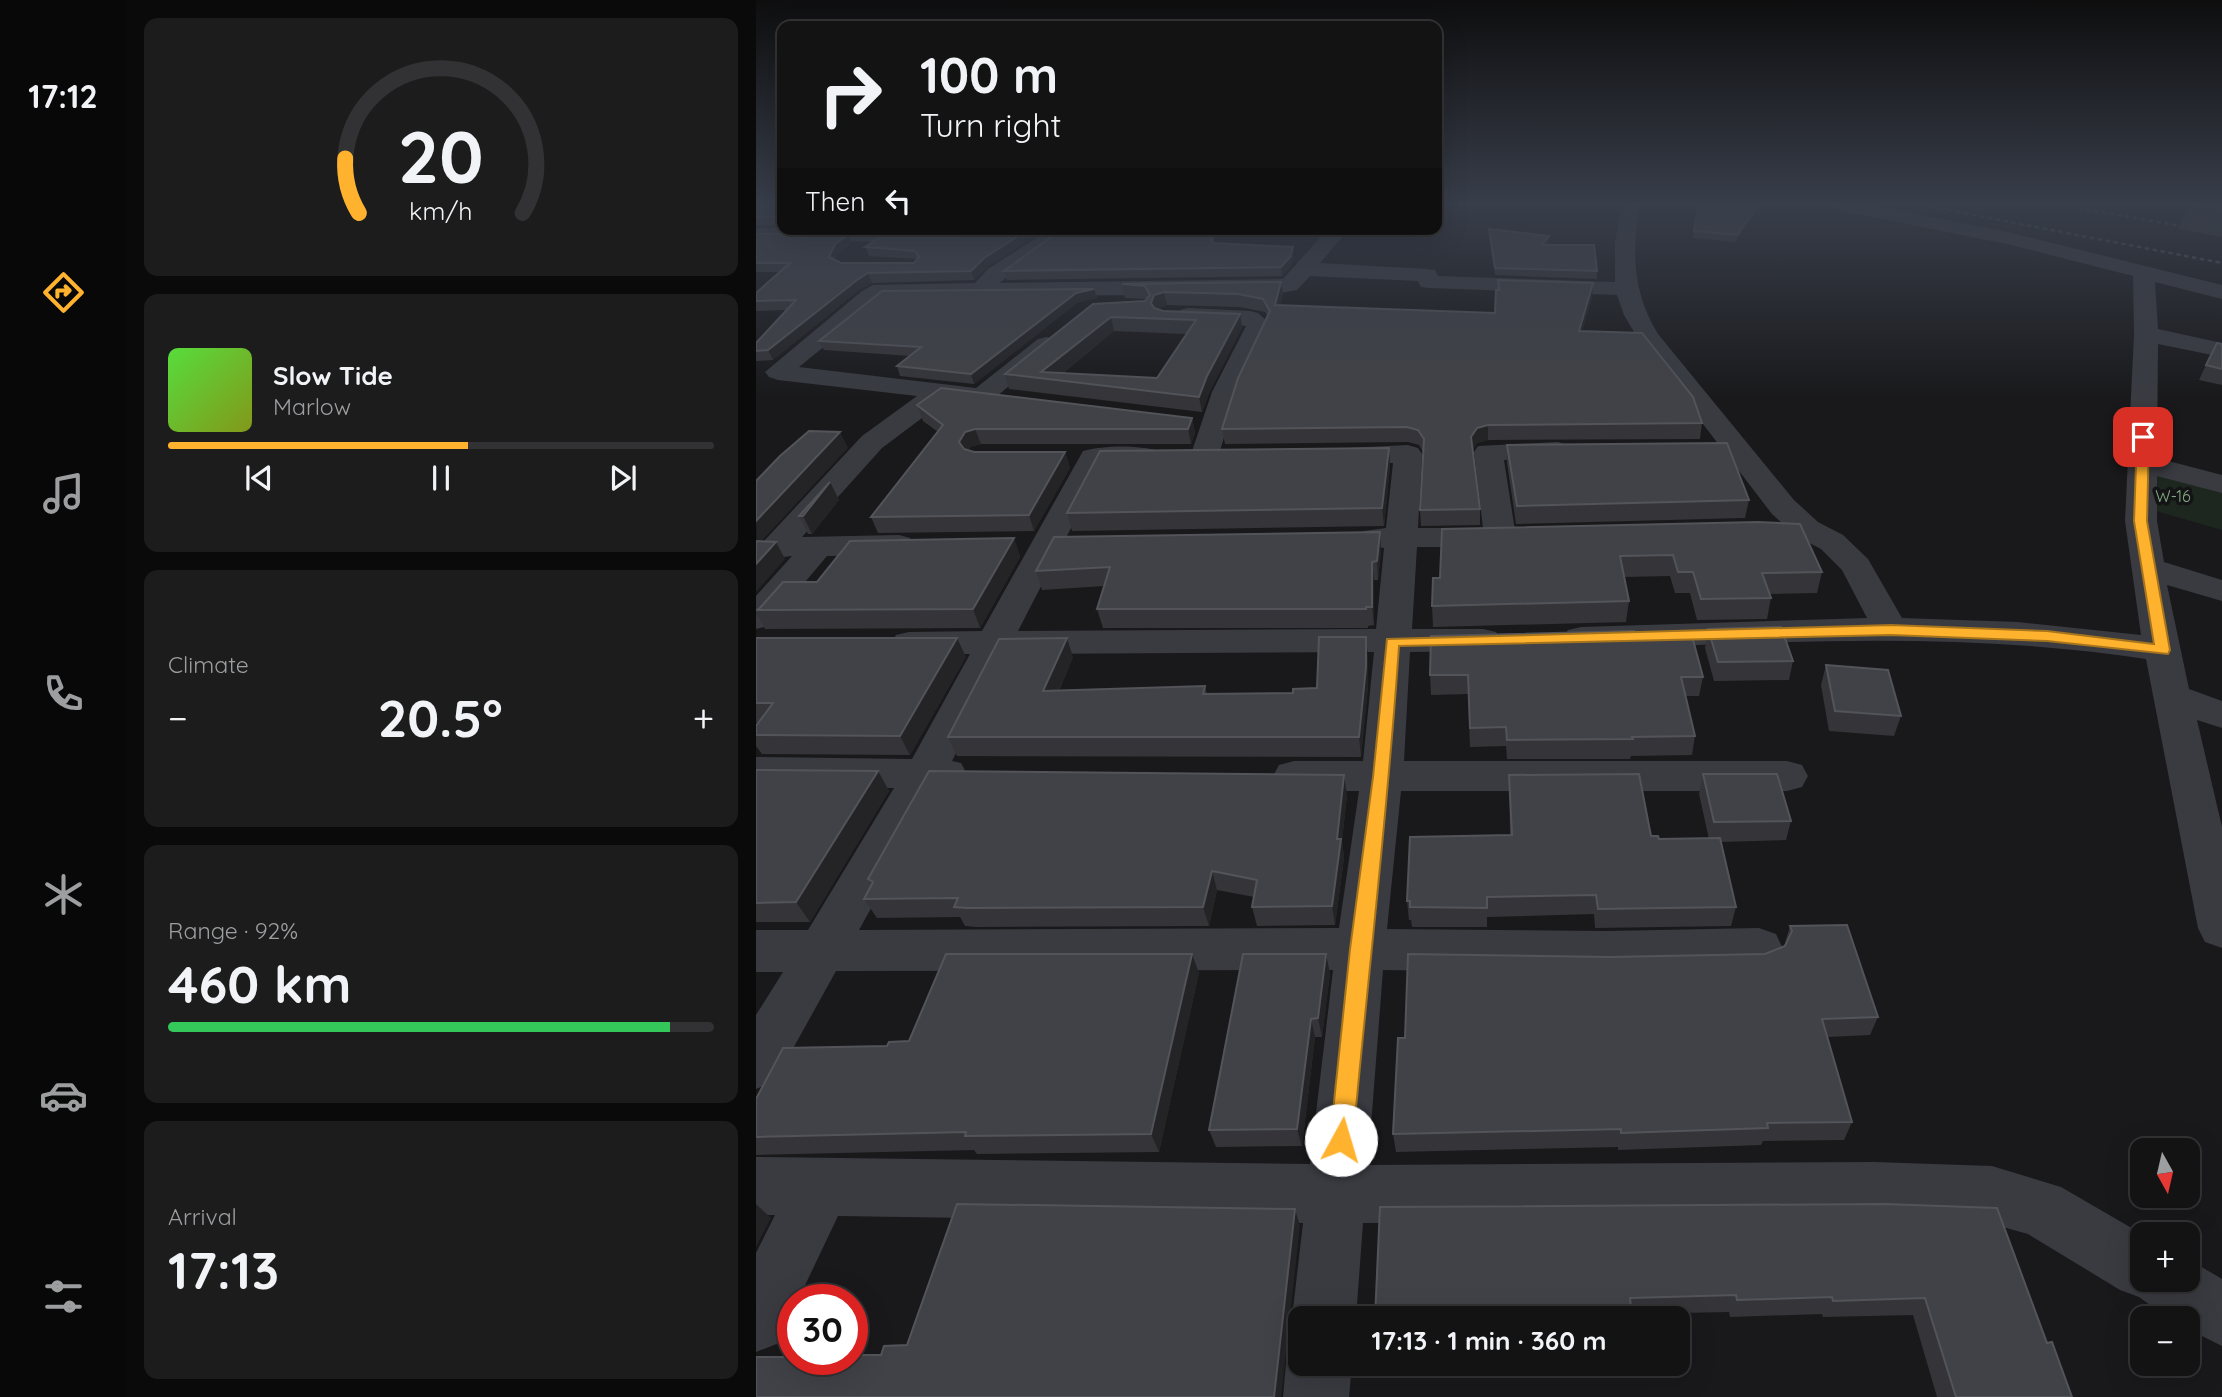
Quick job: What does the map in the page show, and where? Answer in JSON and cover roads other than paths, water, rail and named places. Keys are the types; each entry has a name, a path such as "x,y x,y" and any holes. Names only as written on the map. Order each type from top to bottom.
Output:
{"street":[{"path":"981,290 1003,269"},
{"path":"981,396 1095,306 1144,303 1289,285 1306,269"},
{"path":"1310,269 1427,275 1429,282 1628,289"},
{"path":"1626,269 1630,306 1721,449 1807,529 1832,542 1856,566 1891,630"},
{"path":"2126,269 2222,292"},
{"path":"2144,274 2146,334 2141,521 2162,650 2222,924"},
{"path":"1018,400 778,373 870,296 881,290 981,290 1144,303"},
{"path":"1166,315 1240,317 1256,320 1258,324 1204,435"},
{"path":"2146,334 2222,350"},
{"path":"765,548 872,442 940,392"},
{"path":"756,1064 925,774 1046,543 1081,457 1204,435 1245,457"},
{"path":"1300,456 1408,443 1382,777 1360,949 1325,1306"},
{"path":"1347,539 1513,537 1488,452 1584,451"},
{"path":"2142,463 2222,484"},
{"path":"1770,530 1807,529"},
{"path":"765,548 929,545"},
{"path":"756,618 818,547"},
{"path":"2148,568 2222,591"},
{"path":"1554,638 1891,630 1954,631 2125,643 2162,650"},
{"path":"875,643 1392,642 1514,639"},
{"path":"2173,697 2222,715"},
{"path":"756,772 980,774"},
{"path":"1257,776 1787,776"},
{"path":"756,951 1360,949 1607,952 1759,949"},
{"path":"756,1186 1336,1194 1874,1191 1992,1195 2040,1208 2130,1261"},
{"path":"756,1320 821,1187"},
{"path":"2184,1292 2222,1314"},
{"path":"1316,1397 1318,1376"}],"park label":[{"name":"W-16","path":"2173,496"}]}
